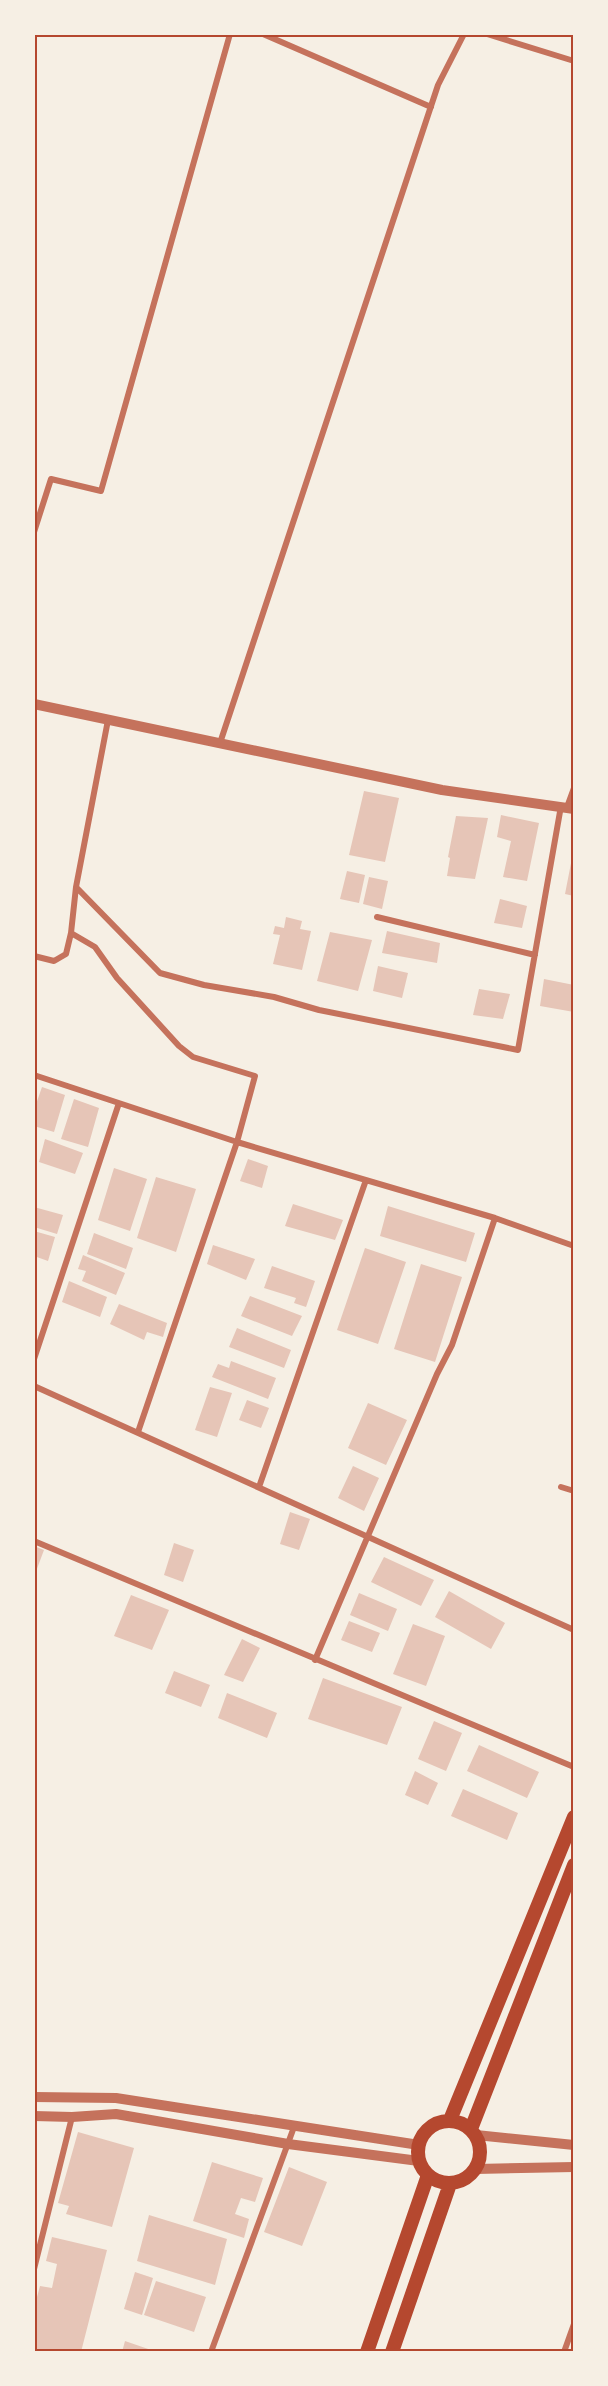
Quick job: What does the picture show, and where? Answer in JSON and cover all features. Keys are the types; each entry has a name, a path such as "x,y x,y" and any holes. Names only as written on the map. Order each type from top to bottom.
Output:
{"main road":[{"path":"450,2120 573,1817"},
{"path":"473,2132 573,1865"},
{"path":"450,2120 458,2121 473,2132 481,2150 476,2169 469,2177 450,2184 434,2180 419,2162 419,2145 423,2135 430,2127 450,2120"},
{"path":"367,2352 428,2175"},
{"path":"392,2352 450,2184"}],"street":[{"path":"34,532 51,479 101,491 230,34"},
{"path":"263,34 431,107"},
{"path":"220,743 438,84 464,34"},
{"path":"487,34 573,61"},
{"path":"34,704 442,790 567,807"},
{"path":"34,956 54,961 66,954 71,933 76,887 108,720"},
{"path":"76,887 160,973 204,985 274,997 319,1010 518,1050 535,956 573,788"},
{"path":"377,917 535,956"},
{"path":"71,933 95,947 117,978 179,1046 193,1057 255,1076 237,1142 138,1432"},
{"path":"34,1075 237,1142 495,1218 573,1246"},
{"path":"34,1359 119,1103"},
{"path":"260,1487 366,1180"},
{"path":"315,1660 437,1374 452,1345 495,1218"},
{"path":"34,1386 573,1630"},
{"path":"561,1487 573,1491"},
{"path":"34,1541 573,1767"},
{"path":"34,2097 116,2098 419,2145"},
{"path":"34,2116 72,2117 116,2114 288,2144 419,2162"},
{"path":"34,2269 72,2117"},
{"path":"211,2352 294,2127"},
{"path":"473,2132 573,2145"},
{"path":"476,2169 573,2167"},
{"path":"564,2352 573,2324"}],"building":[{"path":"364,791 399,798 385,862 349,855"},
{"path":"501,815 539,823 527,881 503,877 511,841 497,837"},
{"path":"456,816 488,818 475,879 447,876 450,858 448,857"},
{"path":"572,858 574,859 574,896 565,894"},
{"path":"347,871 365,875 359,903 340,899"},
{"path":"369,877 388,881 382,909 363,904"},
{"path":"500,899 527,906 522,928 494,923"},
{"path":"286,917 302,921 300,929 311,931 302,970 273,964 280,935 273,934 275,926 284,928"},
{"path":"387,931 440,943 437,963 382,953"},
{"path":"330,932 372,940 358,991 317,981"},
{"path":"378,966 408,973 402,998 373,991"},
{"path":"544,979 574,985 574,1012 540,1006"},
{"path":"479,989 510,994 503,1019 473,1015"},
{"path":"42,1087 65,1095 54,1132 34,1126 34,1110"},
{"path":"74,1099 99,1108 88,1147 61,1139"},
{"path":"45,1139 83,1153 75,1174 39,1162"},
{"path":"248,1159 268,1166 262,1188 240,1181"},
{"path":"114,1168 147,1179 130,1231 98,1220"},
{"path":"156,1177 196,1189 176,1252 137,1238"},
{"path":"293,1204 343,1220 335,1240 285,1226"},
{"path":"388,1206 475,1233 466,1262 380,1236"},
{"path":"34,1207 63,1215 57,1234 34,1227"},
{"path":"34,1231 55,1237 48,1261 34,1256"},
{"path":"94,1233 133,1248 126,1269 87,1254"},
{"path":"213,1245 255,1259 246,1280 207,1264"},
{"path":"365,1248 406,1262 378,1344 337,1330"},
{"path":"83,1255 125,1273 116,1295 82,1281 86,1271 78,1269"},
{"path":"421,1264 462,1277 435,1362 394,1349"},
{"path":"272,1266 315,1281 306,1307 294,1303 296,1298 264,1288"},
{"path":"69,1281 107,1297 100,1317 62,1302"},
{"path":"250,1296 302,1316 292,1336 241,1316"},
{"path":"119,1304 167,1323 163,1337 147,1332 144,1340 110,1324"},
{"path":"237,1328 291,1350 284,1368 229,1347"},
{"path":"231,1361 276,1378 268,1399 212,1377 218,1364 229,1368"},
{"path":"210,1387 232,1393 217,1437 195,1430"},
{"path":"247,1400 269,1408 261,1428 239,1420"},
{"path":"368,1403 407,1420 386,1465 348,1448"},
{"path":"353,1466 379,1478 364,1511 338,1498"},
{"path":"290,1512 310,1519 299,1550 280,1544"},
{"path":"174,1543 194,1550 183,1582 164,1575"},
{"path":"34,1546 44,1550 35,1574 34,1574"},
{"path":"384,1557 434,1580 421,1606 371,1582"},
{"path":"449,1591 505,1623 491,1649 435,1617"},
{"path":"359,1593 397,1609 388,1631 350,1615"},
{"path":"131,1595 169,1610 152,1650 114,1636"},
{"path":"349,1621 380,1633 372,1652 341,1640"},
{"path":"413,1624 445,1636 426,1686 393,1674"},
{"path":"242,1639 260,1648 243,1682 224,1675"},
{"path":"174,1671 210,1685 201,1707 165,1693"},
{"path":"323,1678 402,1707 387,1745 308,1719"},
{"path":"227,1693 277,1713 267,1738 218,1718"},
{"path":"434,1721 462,1733 446,1771 418,1759"},
{"path":"479,1745 539,1772 527,1798 467,1771"},
{"path":"415,1771 438,1783 428,1805 405,1795"},
{"path":"463,1789 518,1813 507,1840 451,1816"},
{"path":"78,2132 134,2148 112,2227 66,2214 69,2206 58,2203"},
{"path":"212,2162 263,2178 255,2202 241,2198 235,2214 249,2219 244,2238 193,2221"},
{"path":"289,2167 327,2182 302,2246 264,2232"},
{"path":"149,2215 227,2239 215,2285 137,2261"},
{"path":"52,2237 107,2250 81,2352 34,2352 37,2334 34,2333 34,2308 40,2286 52,2288 57,2264 46,2261"},
{"path":"135,2272 153,2278 142,2315 124,2309"},
{"path":"156,2281 206,2297 194,2332 144,2315"},
{"path":"125,2341 154,2351 154,2352 122,2352"}]}
